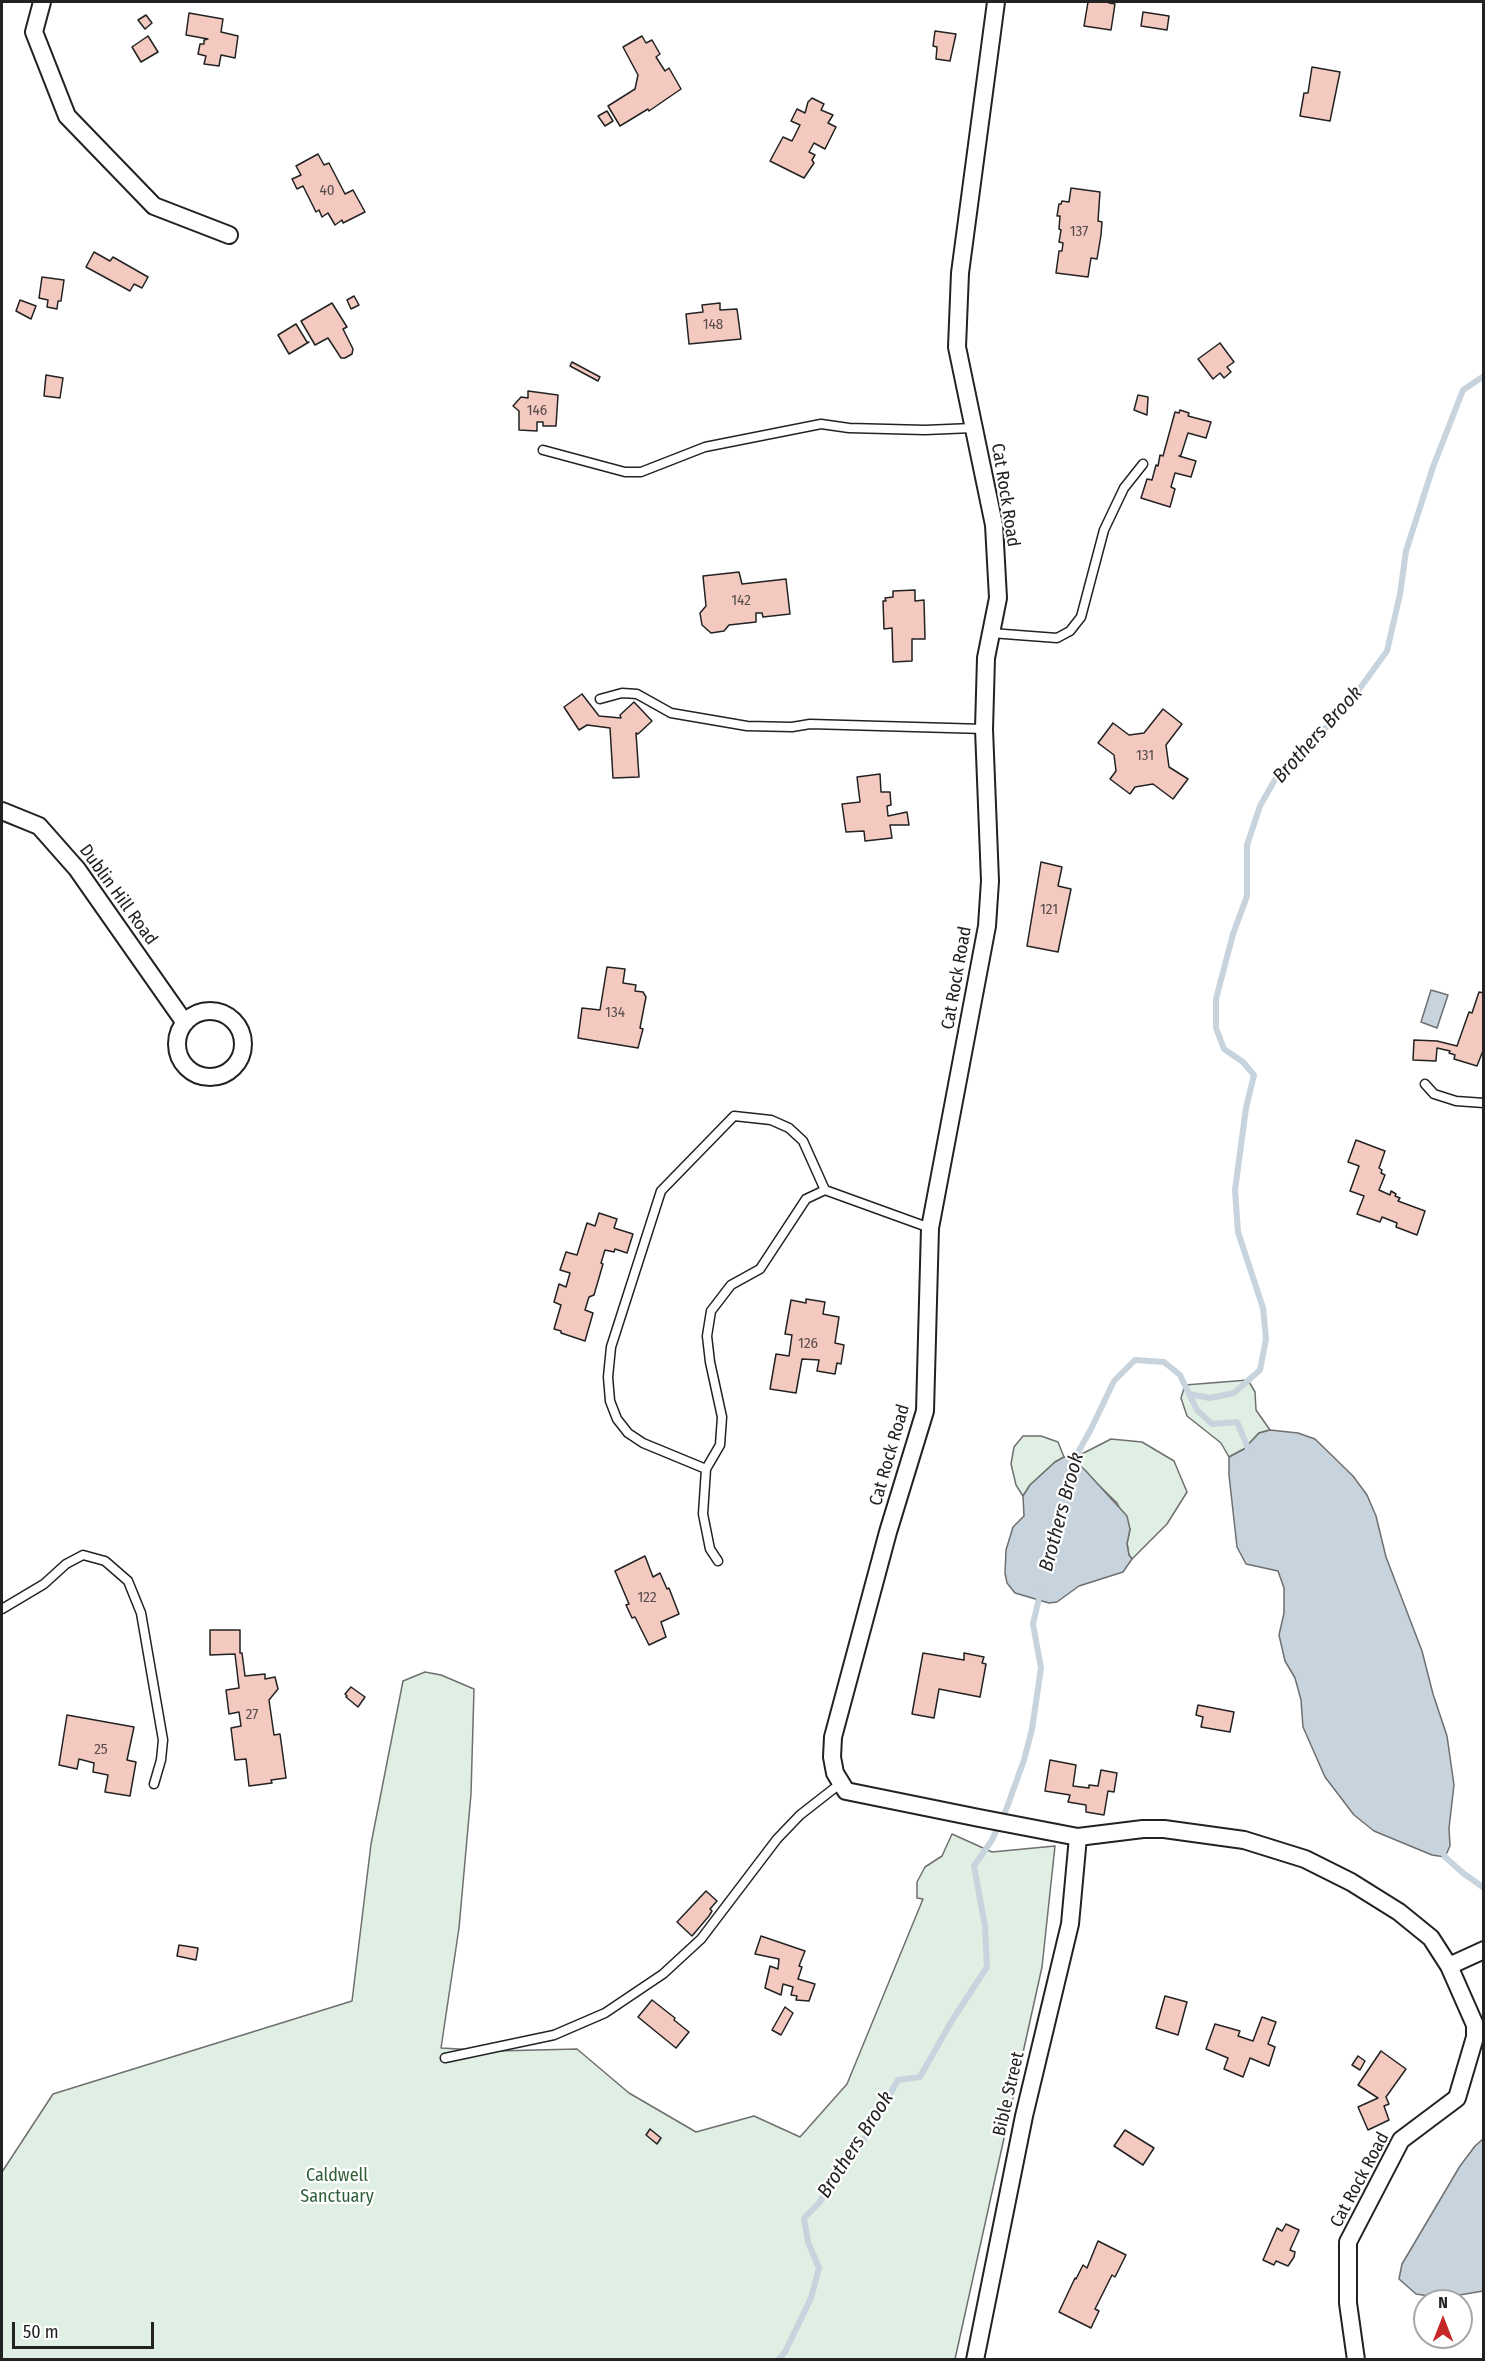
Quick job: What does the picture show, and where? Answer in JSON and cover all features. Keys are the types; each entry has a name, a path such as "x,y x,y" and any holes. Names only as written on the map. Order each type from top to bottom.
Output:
{"street":[{"path":"42,2 34,32 67,116 154,206 229,235"},
{"name":"Cat Rock Road","path":"996,2 960,273 957,347 994,525 998,598 986,658 984,729 990,881 987,926 930,1228 925,1411 888,1532 833,1737 832,1757 835,1773 846,1791 988,1820 1078,1837 1143,1828 1172,1829 1244,1840 1305,1859 1351,1882 1399,1912 1431,1938 1449,1966 1475,2025 1475,2037 1457,2098 1401,2140 1348,2242 1347,2279 1350,2328 1356,2360"},
{"name":"Dublin Hill Road","path":"2,811 39,826 77,869 185,1023"},
{"name":"Bible Street","path":"975,2360 1024,2116 1070,1924 1078,1837"},
{"path":"1449,1966 1484,1950"}],"lane":[{"path":"543,450 625,472 641,472 705,447 821,424 849,428 925,430 973,428"},
{"path":"991,633 1057,638 1070,631 1081,617 1104,530 1124,488 1143,464"},
{"path":"600,699 622,693 637,694 671,713 747,726 792,727 810,724 984,729"},
{"path":"1425,1084 1434,1094 1456,1101 1484,1103"},
{"path":"706,1468 643,1443 628,1433 617,1419 610,1401 608,1377 611,1347 661,1191 734,1116 771,1120 789,1128 802,1141 825,1190 930,1228"},
{"path":"718,1561 710,1550 703,1514 706,1468 720,1445 722,1417 707,1336 711,1311 731,1285 760,1269 806,1199 825,1190"},
{"path":"2,1609 44,1584 66,1564 83,1555 105,1561 128,1581 141,1613 163,1740 161,1760 154,1784"},
{"path":"445,2058 554,2035 605,2013 663,1974 701,1939 777,1839 800,1815 841,1783"}],"green space":[{"path":"1248,1380 1255,1392 1256,1410 1270,1430 1259,1433 1244,1449 1229,1457 1221,1443 1187,1416 1181,1398 1185,1385"},
{"path":"1023,1436 1041,1436 1058,1442 1064,1457 1055,1462 1030,1485 1023,1496 1016,1485 1011,1464 1014,1447"},
{"path":"1111,1439 1142,1442 1174,1461 1187,1492 1167,1524 1132,1559 1127,1543 1130,1529 1117,1503 1072,1459"},
{"name":"Caldwell Sanctuary","path":"425,1672 441,1675 474,1689 471,1794 459,1928 441,2048 495,2051 577,2049 629,2093 696,2132 754,2116 800,2137 847,2084 923,1899 917,1898 917,1882 925,1867 942,1856 952,1834 992,1852 1055,1846 1042,1967 955,2359 2,2360 2,2172 53,2094 352,2001 371,1844 403,1681"}],"water":[{"path":"1431,990 1448,995 1437,1028 1421,1022"},
{"path":"1270,1430 1298,1433 1315,1439 1353,1476 1367,1495 1376,1516 1386,1557 1422,1651 1447,1736 1454,1785 1449,1828 1450,1846 1445,1857 1432,1855 1374,1831 1354,1815 1325,1777 1303,1727 1301,1700 1295,1678 1285,1661 1279,1635 1284,1613 1284,1588 1278,1571 1246,1564 1237,1547 1229,1475 1229,1457 1244,1449 1259,1433"},
{"path":"1064,1457 1072,1459 1085,1470 1127,1516 1130,1529 1127,1544 1132,1559 1123,1572 1079,1586 1057,1602 1049,1603 1015,1593 1007,1583 1006,1550 1013,1527 1024,1516 1023,1496 1030,1485 1055,1462"},
{"path":"1483,2139 1483,2291 1473,2293 1473,2289 1413,2289 1413,2291 1399,2279 1402,2264 1460,2166"}],"building":[{"path":"1088,2 1115,4 1111,30 1084,26"},
{"path":"1143,12 1169,16 1167,30 1141,26"},
{"path":"189,13 223,19 221,32 238,36 235,58 221,55 219,66 204,64 206,56 198,54 200,44 204,44 204,40 208,39 186,35"},
{"path":"146,15 152,23 145,29 138,20"},
{"path":"935,31 956,34 950,61 936,59 937,47 933,46"},
{"path":"148,36 158,52 141,62 132,47"},
{"path":"642,36 646,43 652,40 660,54 656,57 665,71 669,68 681,89 649,111 648,109 620,126 608,106 635,89 638,75 623,47"},
{"path":"1312,67 1340,72 1330,121 1300,116 1304,93 1308,93"},
{"path":"812,98 824,104 821,110 833,115 828,123 836,127 825,149 814,143 809,152 815,155 812,160 814,163 804,178 770,161 783,137 792,141 800,125 791,121 797,109 805,113 808,102"},
{"path":"607,111 613,121 605,126 598,116"},
{"path":"318,154 324,165 329,163 345,194 353,190 365,212 343,223 342,220 335,225 328,213 322,217 319,210 316,212 303,186 297,189 292,179 301,175 296,166"},
{"path":"1071,188 1100,192 1098,221 1102,222 1101,235 1097,259 1091,258 1088,277 1056,273 1059,251 1062,251 1063,243 1059,242 1060,216 1057,216 1059,204 1062,201 1069,202"},
{"path":"94,252 110,261 113,257 148,277 142,288 134,284 130,291 86,267"},
{"path":"42,277 64,280 61,301 58,301 57,309 47,307 48,300 39,298"},
{"path":"354,296 359,305 351,309 347,300"},
{"path":"20,300 36,306 31,319 16,311"},
{"path":"332,303 347,327 343,329 353,349 352,354 345,358 341,358 328,338 315,345 301,321"},
{"path":"720,303 720,310 737,309 741,339 689,344 686,314 703,312 702,305"},
{"path":"296,324 309,342 289,354 278,335"},
{"path":"1220,343 1234,362 1227,367 1231,372 1224,378 1220,373 1213,379 1198,359"},
{"path":"572,362 600,377 598,381 570,366"},
{"path":"46,375 63,378 60,398 44,396"},
{"path":"528,391 558,395 556,426 543,426 543,422 537,422 537,431 519,430 519,411 513,406 521,397 528,398"},
{"path":"1138,395 1148,397 1147,415 1134,410"},
{"path":"1180,410 1189,413 1188,416 1211,422 1206,438 1188,433 1179,456 1196,461 1191,477 1175,473 1171,487 1175,489 1170,507 1141,498 1147,479 1152,480 1160,455 1163,456 1175,412 1179,413"},
{"path":"739,572 742,584 786,579 790,614 763,617 762,613 756,613 756,622 729,625 724,631 711,633 702,625 700,613 706,606 703,576"},
{"path":"915,590 915,601 924,600 925,639 912,639 912,661 893,662 892,628 884,629 883,601 886,601 885,598 893,597 893,591"},
{"path":"582,694 599,716 621,718 620,715 634,702 652,721 638,734 636,733 639,777 613,778 610,728 587,725 579,730 564,707"},
{"path":"1163,709 1182,724 1166,745 1169,767 1188,779 1173,799 1153,784 1135,787 1130,794 1110,779 1116,771 1114,755 1098,743 1113,723 1129,735 1144,733"},
{"path":"880,774 881,792 890,792 891,805 887,806 888,816 907,812 909,825 890,825 892,838 865,841 864,831 846,832 842,804 860,802 857,777"},
{"path":"1041,862 1062,867 1058,886 1071,889 1058,952 1027,946"},
{"path":"607,967 625,969 623,983 636,985 635,991 643,992 646,997 640,1028 643,1029 638,1048 578,1038 582,1008 600,1010"},
{"path":"1479,992 1484,993 1484,1048 1477,1066 1454,1059 1455,1055 1449,1053 1450,1051 1437,1048 1436,1061 1413,1060 1414,1040 1437,1041 1457,1046"},
{"path":"1356,1140 1385,1151 1379,1168 1385,1175 1379,1190 1390,1195 1391,1191 1400,1198 1398,1201 1425,1211 1417,1235 1396,1227 1397,1223 1382,1217 1380,1222 1357,1214 1364,1196 1350,1191 1359,1166 1348,1162"},
{"path":"599,1213 617,1219 614,1228 633,1234 627,1253 615,1249 614,1252 605,1250 594,1295 589,1297 585,1310 593,1313 585,1341 554,1329 561,1305 554,1302 559,1284 566,1287 570,1273 560,1270 566,1252 577,1255 587,1223 595,1226"},
{"path":"806,1299 825,1302 823,1314 839,1317 835,1343 844,1345 841,1364 837,1363 835,1374 817,1371 819,1360 802,1359 796,1393 770,1389 776,1354 789,1356 792,1335 785,1334 791,1300 806,1303"},
{"path":"645,1556 653,1577 660,1573 667,1589 669,1588 679,1614 661,1622 666,1637 649,1645 635,1617 632,1618 626,1605 629,1604 615,1571"},
{"path":"210,1630 240,1630 240,1653 242,1653 245,1676 265,1674 265,1679 275,1677 278,1689 269,1700 274,1735 280,1734 286,1778 271,1780 272,1783 249,1786 246,1759 235,1760 231,1728 241,1726 239,1712 229,1714 226,1690 239,1688 235,1654 210,1655"},
{"path":"923,1653 964,1660 964,1653 984,1657 982,1663 986,1664 980,1697 939,1689 934,1718 912,1714"},
{"path":"351,1687 365,1697 358,1707 346,1697 345,1694"},
{"path":"1198,1705 1234,1712 1230,1732 1201,1727 1203,1717 1196,1715"},
{"path":"67,1715 134,1727 127,1760 136,1762 130,1796 105,1792 108,1775 93,1772 94,1763 79,1759 77,1769 59,1765"},
{"path":"1050,1760 1076,1765 1073,1786 1089,1788 1089,1785 1098,1786 1101,1770 1117,1773 1114,1792 1108,1791 1104,1815 1086,1812 1086,1805 1068,1802 1070,1795 1045,1791"},
{"path":"706,1891 717,1901 710,1909 712,1911 709,1916 692,1936 677,1922"},
{"path":"761,1936 805,1951 799,1966 802,1967 798,1979 815,1984 809,2001 796,2000 797,1996 791,1995 793,1987 783,1984 781,1995 765,1988 770,1966 778,1969 779,1959 755,1954"},
{"path":"179,1945 198,1948 196,1960 177,1956"},
{"path":"1165,1996 1187,2002 1178,2035 1156,2028"},
{"path":"652,2000 689,2032 676,2048 638,2017"},
{"path":"785,2007 793,2013 781,2035 772,2030"},
{"path":"1262,2017 1276,2022 1268,2044 1275,2047 1269,2066 1250,2058 1243,2077 1224,2069 1228,2058 1206,2049 1215,2024 1240,2031 1238,2036 1253,2041"},
{"path":"1381,2051 1406,2069 1386,2097 1389,2104 1384,2106 1389,2120 1368,2130 1358,2107 1378,2098 1358,2085"},
{"path":"1358,2056 1365,2061 1360,2070 1352,2065"},
{"path":"650,2129 661,2138 657,2144 646,2135"},
{"path":"1125,2130 1154,2148 1143,2165 1114,2146"},
{"path":"1286,2224 1299,2230 1290,2250 1295,2252 1294,2257 1288,2266 1276,2261 1274,2265 1263,2260 1277,2228 1282,2231"},
{"path":"1098,2241 1126,2255 1115,2277 1112,2275 1095,2309 1099,2311 1091,2328 1059,2312 1083,2265 1087,2268"}],"waterway":[{"name":"Brothers Brook","path":"1071,1465 1114,1381 1135,1360 1164,1362 1180,1375 1189,1394 1210,1398 1234,1393 1260,1370 1266,1339 1263,1308 1238,1232 1235,1190 1246,1108 1254,1075 1243,1062 1224,1049 1216,1028 1216,999 1233,934 1247,896 1247,845 1260,806 1277,776 1350,702 1387,651 1400,594 1406,551 1433,467 1463,390 1484,376"},
{"path":"1189,1394 1197,1410 1212,1424 1237,1422 1250,1453"},
{"name":"Brothers Brook","path":"778,2360 785,2352 811,2298 819,2268 808,2242 804,2218 819,2203 837,2173 867,2135 898,2080 920,2077 951,2022 987,1967 985,1926 974,1866 992,1840 1006,1810 1024,1760 1032,1729 1041,1668 1033,1624 1040,1594"},
{"path":"1442,1851 1445,1857 1463,1873 1484,1888"}]}
